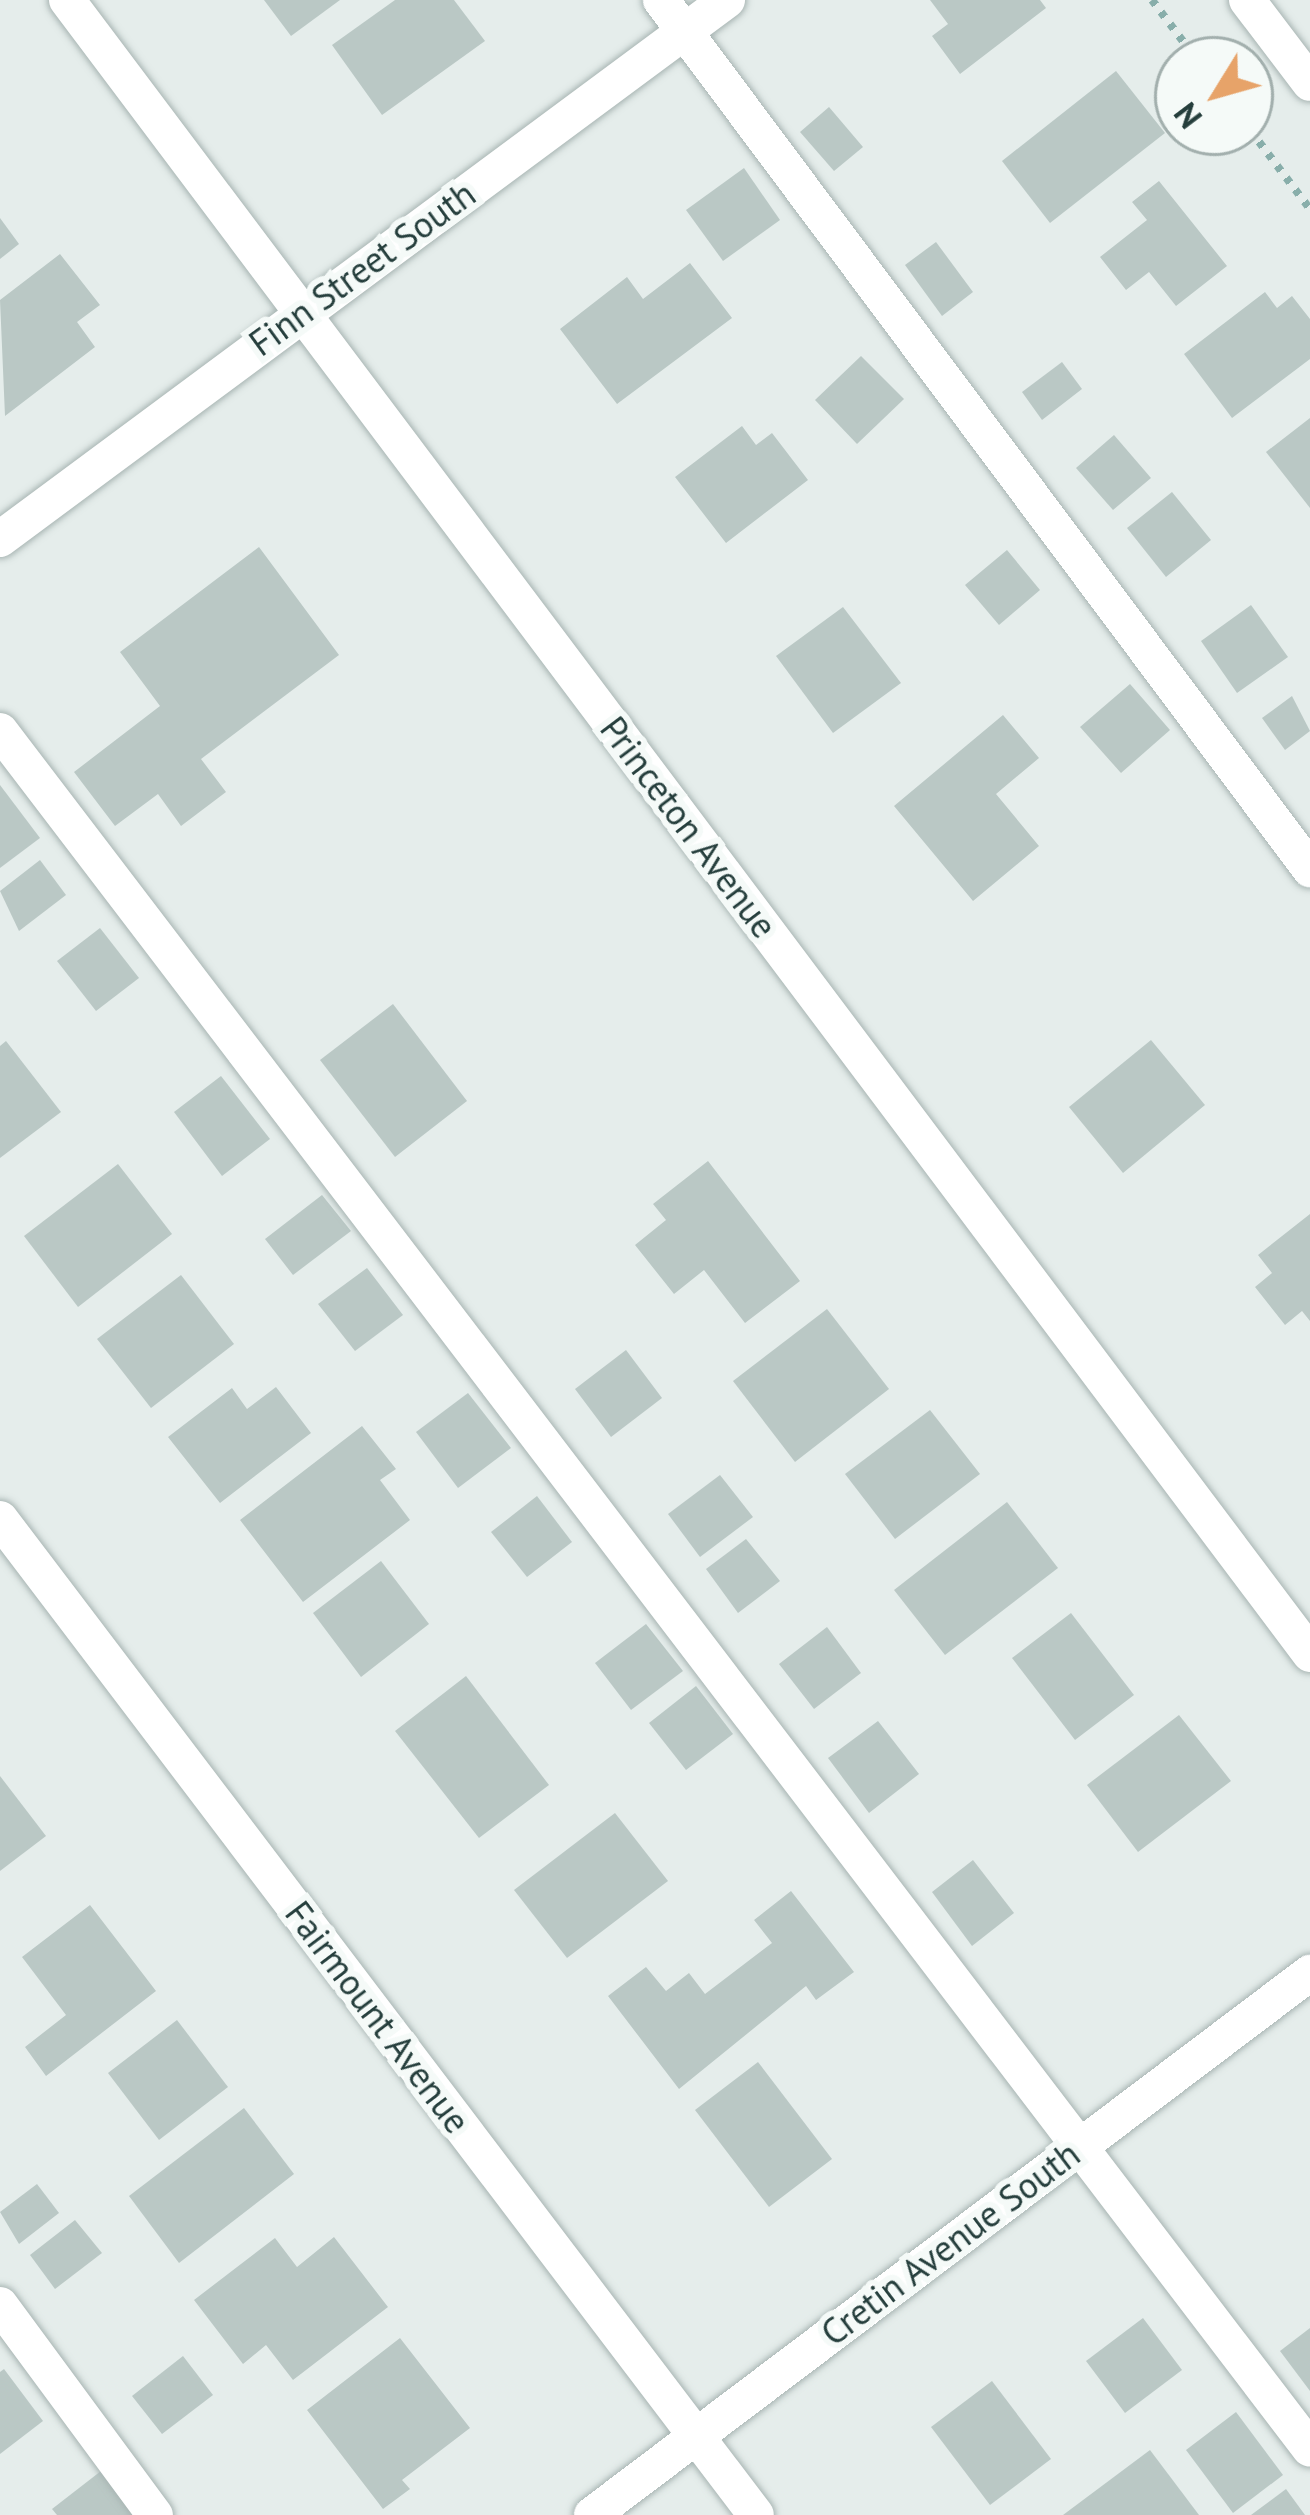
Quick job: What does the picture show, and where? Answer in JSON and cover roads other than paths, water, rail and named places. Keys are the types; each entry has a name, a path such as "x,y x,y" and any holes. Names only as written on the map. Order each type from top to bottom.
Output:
{"street":[{"name":"Princeton Avenue","path":"67,0 1310,1654"},
{"path":"661,0 1310,869"},
{"name":"Finn Street South","path":"0,539 302,310 727,0"},
{"path":"1247,0 1310,83"},
{"path":"0,731 1310,2449"},
{"name":"Fairmount Avenue","path":"0,1519 756,2515"},
{"name":"Cretin Avenue South","path":"592,2515 1310,1973"},
{"path":"0,2305 155,2515"}]}
